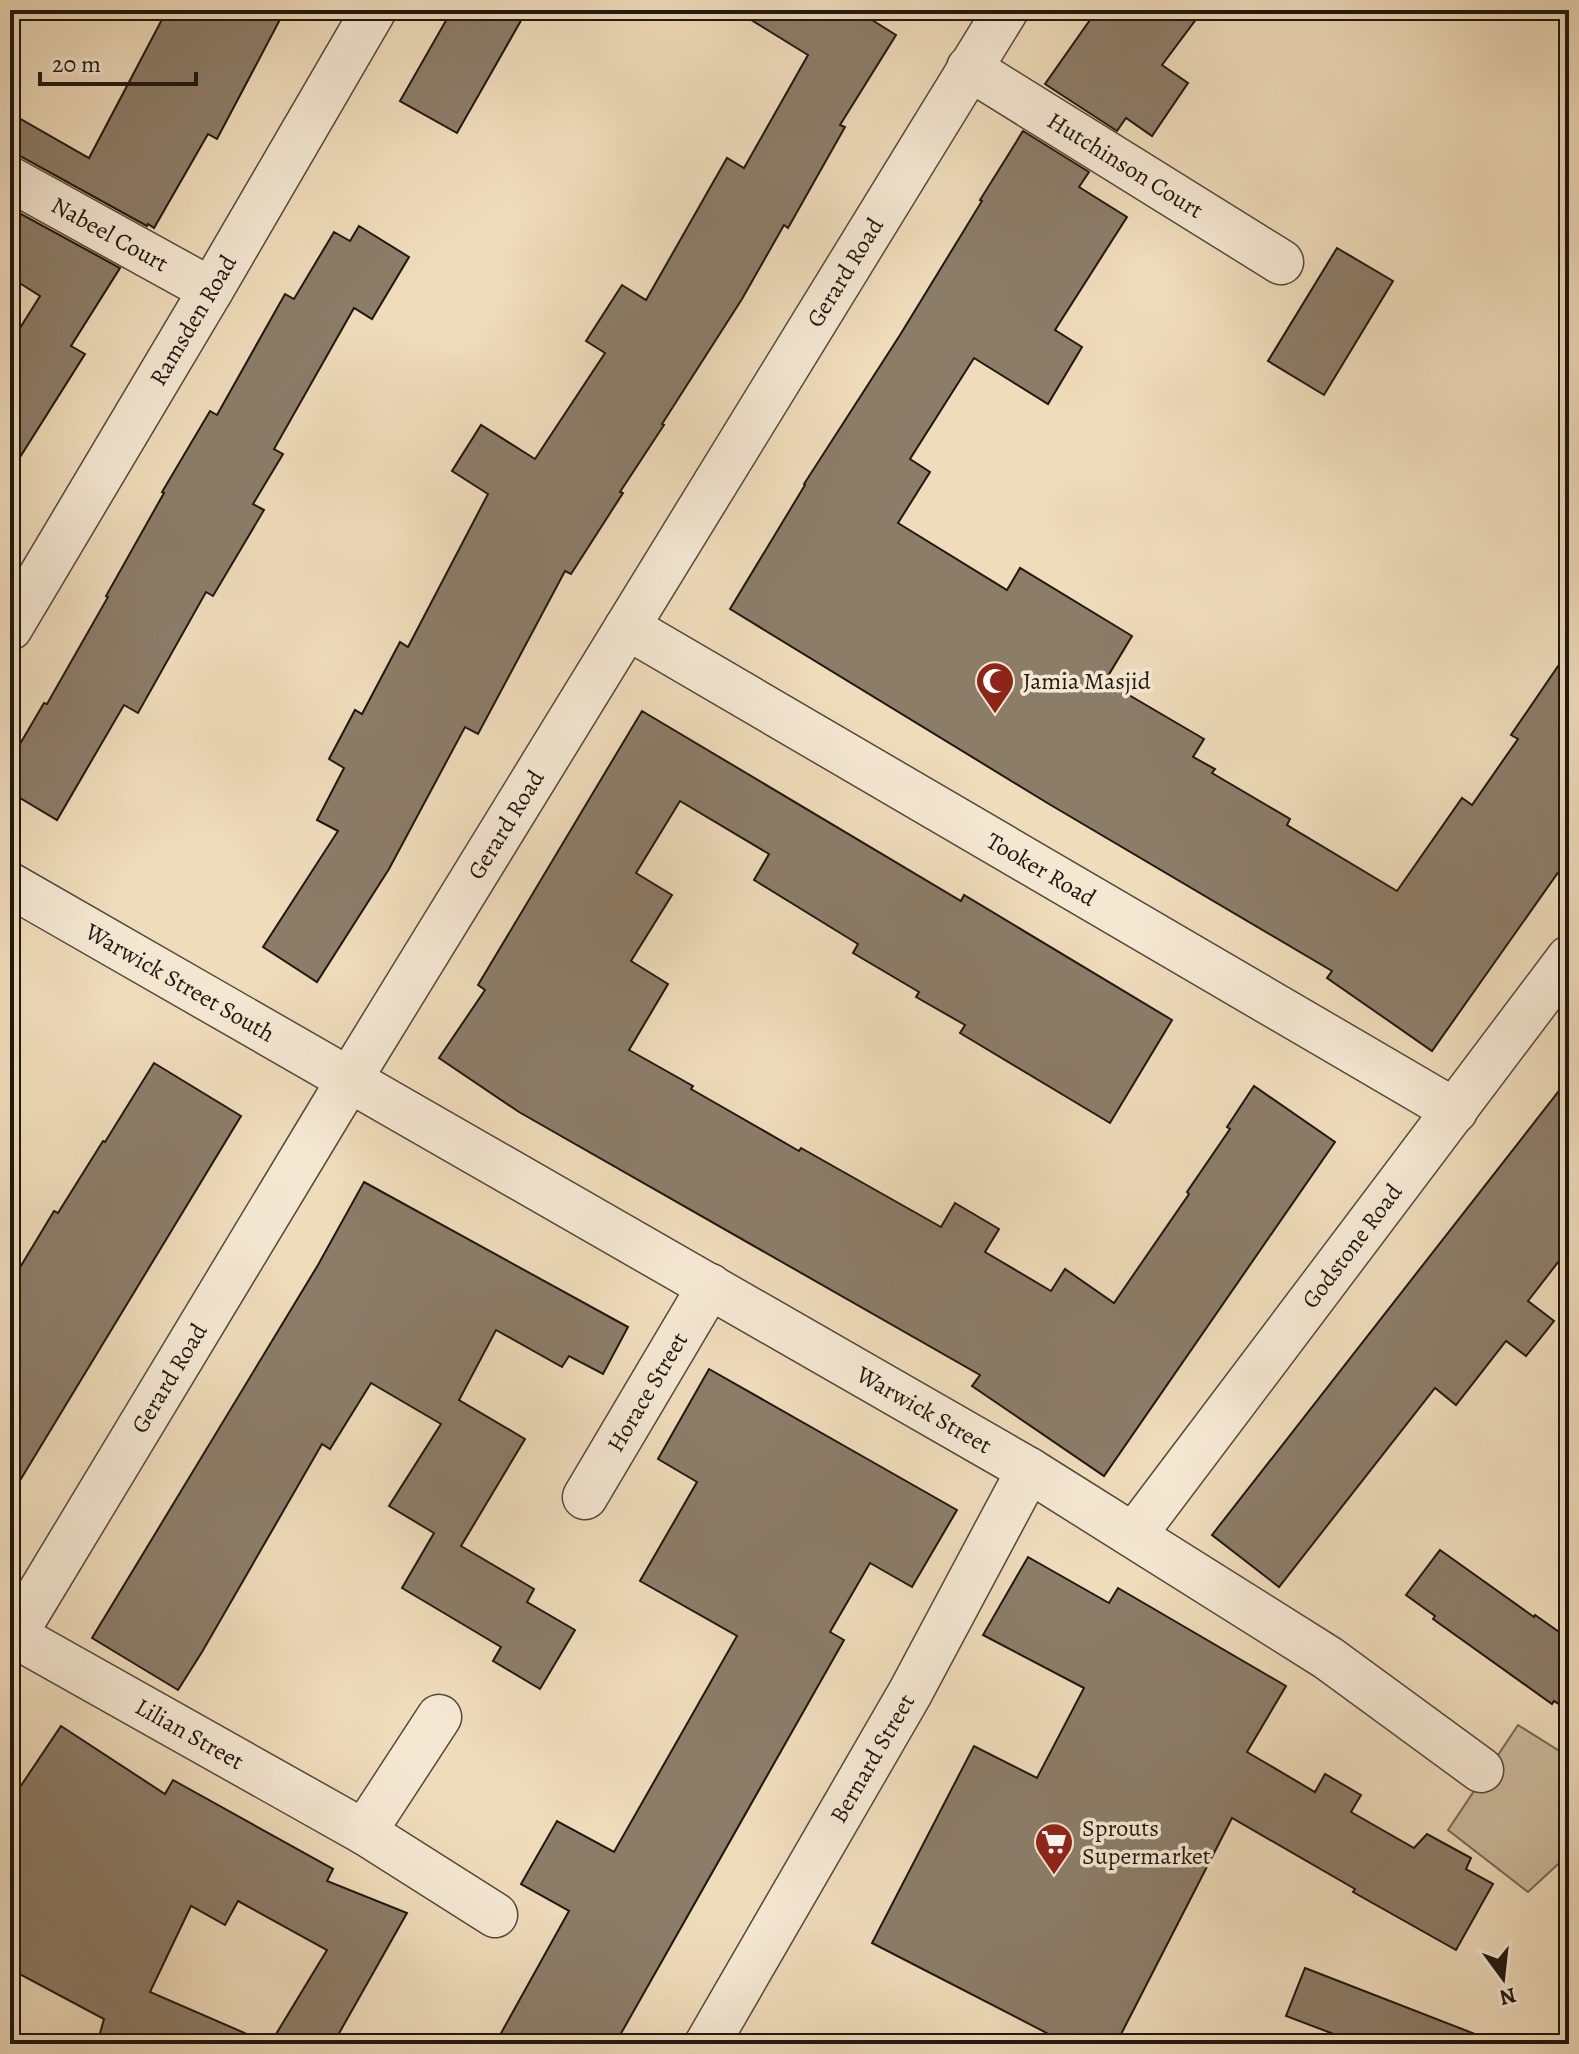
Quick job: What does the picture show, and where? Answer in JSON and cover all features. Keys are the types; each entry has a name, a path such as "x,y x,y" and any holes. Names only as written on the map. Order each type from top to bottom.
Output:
{"street":[{"name":"Ramsden Road","path":"10,628 374,10"},
{"name":"Gerard Road","path":"11,1637 1006,10"},
{"name":"Hutchinson Court","path":"969,68 1281,262"},
{"name":"Nabeel Court","path":"10,179 211,290"},
{"name":"Tooker Road","path":"627,627 1455,1111"},
{"name":"Warwick Street South","path":"10,885 349,1080"},
{"name":"Godstone Road","path":"1134,1535 1569,958"},
{"name":"Warwick Street","path":"349,1080 1029,1470 1328,1658 1481,1770"},
{"name":"Horace Street","path":"585,1497 710,1286"},
{"name":"Bernard Street","path":"707,2044 910,1693 1029,1470"},
{"name":"Lilian Street","path":"11,1637 364,1832 495,1915"},
{"path":"364,1832 439,1717"}],"shaded area":[{"path":"1518,1725 1569,1757 1569,1854 1528,1892 1448,1830"}],"building":[{"path":"167,10 285,10 217,139 208,134 154,228 22,157 10,154 10,113 89,158"},
{"path":"452,10 527,10 457,133 400,101"},
{"path":"735,10 856,10 896,35 840,125 845,127 788,228 784,225 742,299 571,574 565,571 478,734 465,727 389,869 317,982 263,947 338,831 317,820 344,768 329,759 355,710 362,714 400,642 408,647 488,494 452,471 481,425 535,459 605,353 586,341 622,285 646,300 727,158 744,168 808,55"},
{"path":"1097,10 1203,10 1162,65 1188,83 1152,136 1126,118 1117,131 1045,84"},
{"path":"1023,131 1089,172 1079,187 1127,217 1055,330 1082,347 1048,404 974,358 910,459 930,472 898,523 1007,590 1020,568 1132,636 1105,681 1204,739 1193,757 1215,769 1212,773 1290,819 1287,825 1397,891 1462,798 1472,805 1518,739 1511,735 1569,650 1569,857 1432,1051 1327,978 1332,971 1049,804 730,609"},
{"path":"10,208 120,268 71,346 85,354 10,473 10,344 40,296 10,277"},
{"path":"359,226 409,257 372,319 354,308 274,449 283,454 253,504 264,510 213,596 206,592 138,713 124,705 57,820 10,792 10,761 44,703 47,704 108,597 162,492 210,411 217,415 285,294 294,299 334,232 350,241"},
{"path":"1337,248 1393,281 1324,395 1268,361"},
{"path":"642,711 961,901 964,895 1172,1020 1110,1123 960,1033 965,1025 916,997 919,992 853,953 858,944 754,880 769,854 680,801 636,873 672,895 631,961 668,984 629,1050 693,1086 691,1089 941,1227 955,1203 999,1229 985,1252 1051,1291 1065,1269 1114,1303 1189,1194 1187,1192 1230,1129 1227,1127 1254,1086 1335,1142 1104,1476 972,1386 980,1375 519,1112 439,1058 485,990 478,985"},
{"path":"154,1063 241,1116 10,1497 10,1284 54,1211 58,1213"},
{"path":"1569,1078 1569,1248 1528,1301 1554,1321 1526,1356 1506,1341 1456,1405 1435,1388 1279,1587 1212,1535"},
{"path":"364,1182 628,1327 603,1374 569,1356 562,1367 496,1330 459,1400 525,1439 461,1546 534,1589 527,1602 575,1630 540,1689 493,1661 501,1647 402,1588 434,1533 389,1506 441,1424 371,1383 330,1449 322,1444 178,1690 92,1638 318,1265"},
{"path":"709,1369 957,1510 912,1587 870,1563 830,1632 844,1640 615,2044 495,2044 569,1911 521,1884 557,1821 614,1852 737,1636 640,1581 697,1482 658,1459"},
{"path":"1440,1550 1569,1639 1569,1711 1554,1701 1552,1704 1433,1619 1435,1616 1406,1595"},
{"path":"1028,1557 1109,1603 1118,1588 1286,1686 1247,1752 1315,1792 1325,1774 1361,1795 1351,1812 1414,1848 1427,1834 1471,1858 1466,1869 1493,1884 1456,1950 1232,1818 1116,2044 1068,2044 872,1943 974,1746 1037,1778 1084,1688 983,1635"},
{"path":"61,1726 165,1794 173,1780 333,1869 327,1881 407,1913 333,2044 270,2044 97,2044 104,2019 10,1969 10,1802","holes":["238,1901 327,1950 270,2044 150,1992 191,1906 225,1925"]},
{"path":"1305,1968 1493,2041 1492,2044 1360,2044 1286,2016"}],"place":[{"name":"Jamia Masjid","path":"995,715"},
{"name":"Sprouts Supermarket","path":"1054,1876"}]}
